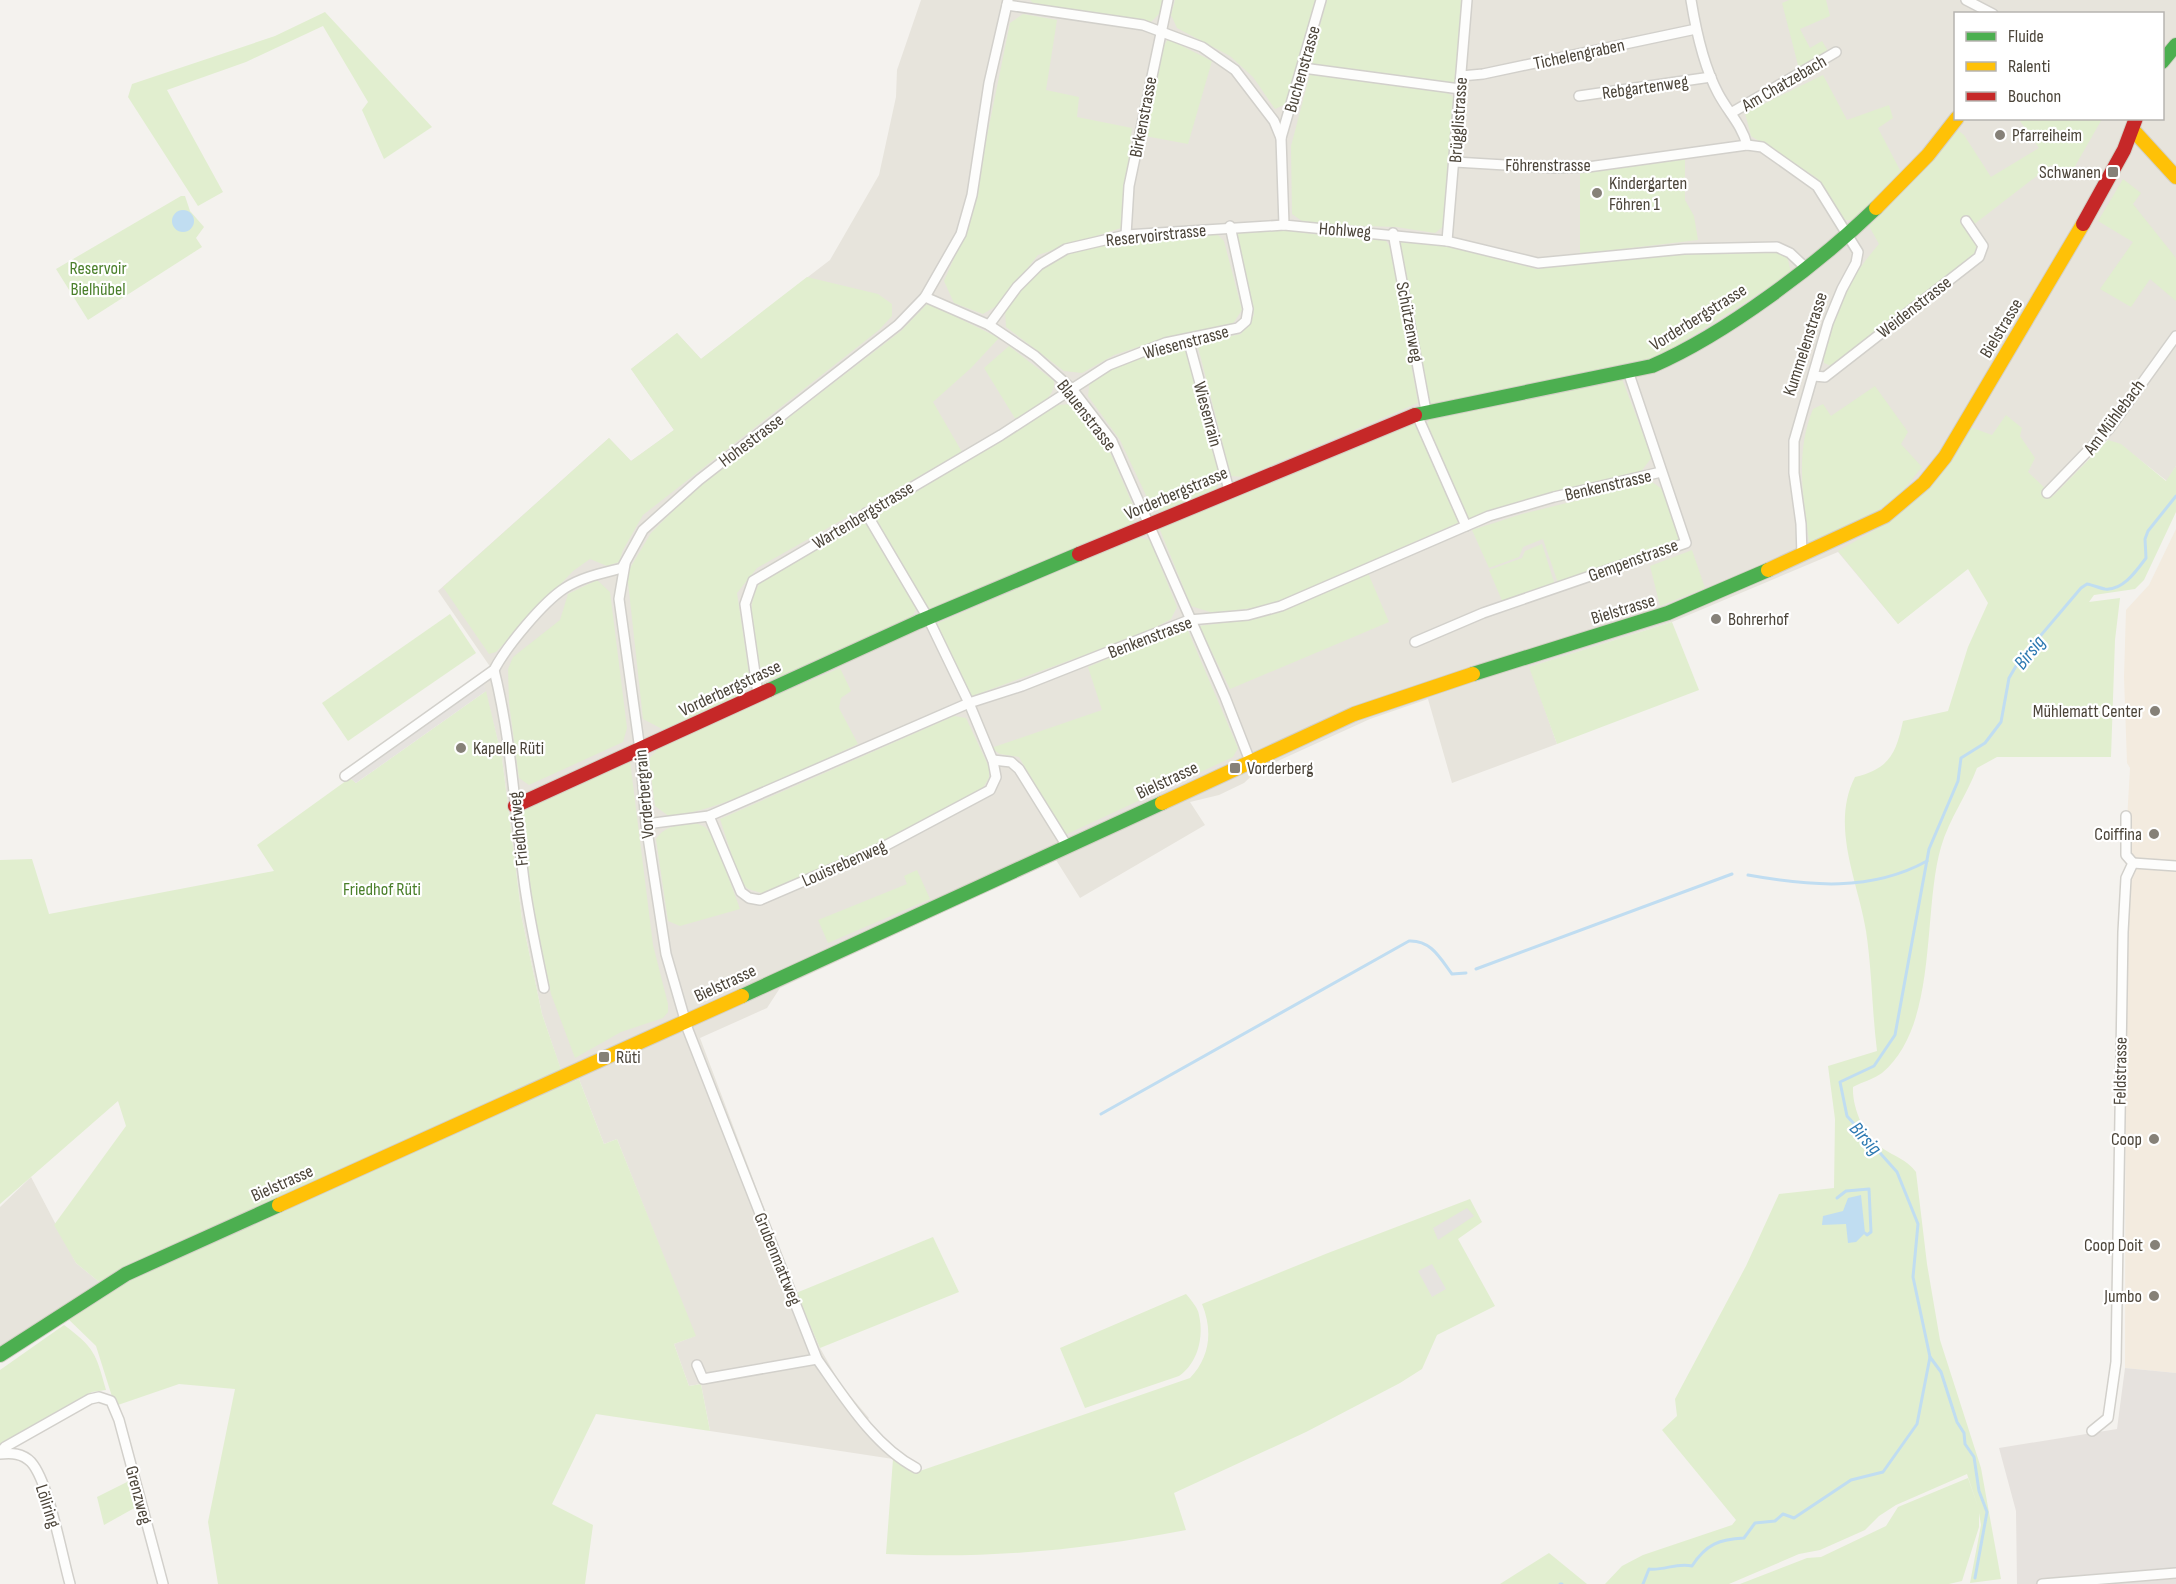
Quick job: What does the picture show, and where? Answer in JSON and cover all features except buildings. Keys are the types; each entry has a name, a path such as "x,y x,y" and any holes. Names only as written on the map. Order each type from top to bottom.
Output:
{"main road":[{"path":"2164,61 2176,45"},
{"path":"1848,234 1872,214 1930,155 1956,120"},
{"path":"2135,124 2176,177"},
{"name":"Bielstrasse","path":"0,1355 126,1274 685,1021 1250,761 1396,698 1668,614 1802,556 1885,516 1911,496 1933,474 2070,248 2106,185 2135,124"},
{"name":"Vorderbergstrasse","path":"515,806 928,618 1149,523 1422,413 1652,366 1675,356 1806,268 1848,234"}],"street":[{"name":"Birkenstrasse","path":"1126,235 1129,186 1168,0"},
{"name":"Buchenstrasse","path":"1281,138 1321,0"},
{"name":"Brügglistrasse","path":"1447,241 1467,0"},
{"name":"Rebgartenweg","path":"1691,0 1696,29 1711,77 1718,93 1744,133 1748,145"},
{"path":"1966,0 1989,12"},
{"path":"1008,3 1143,26 1160,31 1202,47 1235,70 1274,121 1281,138 1284,225"},
{"name":"Hohestrasse","path":"625,564 643,530 699,480 832,379 898,325 925,297 961,234 972,195 989,83 1008,3"},
{"name":"Tichelengraben","path":"1461,76 1483,74 1696,29"},
{"name":"Am Chatzebach","path":"1731,114 1836,52"},
{"path":"1303,68 1460,89"},
{"name":"Rebgartenweg","path":"1580,96 1711,77"},
{"path":"1748,145 1762,147 1817,186 1848,234"},
{"name":"Föhrenstrasse","path":"1455,162 1554,168 1588,166 1748,145"},
{"name":"Weidenstrasse","path":"1814,376 1825,377 1979,257 1983,246 1966,221"},
{"name":"Reservoirstrasse","path":"989,325 1017,287 1039,265 1066,249 1126,235 1230,226 1284,225"},
{"name":"Hohlweg","path":"1284,225 1393,233 1447,241 1538,263 1684,249 1778,248 1791,254 1806,268"},
{"name":"Wiesenstrasse","path":"1072,389 1109,365 1165,343 1238,328 1246,321 1248,309 1230,226"},
{"name":"Schützenweg","path":"1393,233 1422,413 1466,526"},
{"name":"Kummelenstrasse","path":"1802,556 1801,524 1794,473 1794,441 1828,323 1842,288 1857,263 1858,252 1848,234"},
{"name":"Blauenstrasse","path":"925,297 989,325 1035,356 1072,389 1112,441 1189,620 1225,697 1250,761"},
{"name":"Am Mühlebach","path":"2047,493 2109,429 2176,336"},
{"name":"Wiesenrain","path":"1188,339 1229,490"},
{"name":"Gempenstrasse","path":"1415,642 1483,613 1686,543 1660,472 1628,371"},
{"name":"Wartenbergstrasse","path":"758,694 745,604 753,581 1001,435 1072,389"},
{"name":"Benkenstrasse","path":"646,824 709,816 969,703 1022,686 1189,620 1248,615 1281,606 1489,516 1554,497 1660,472"},
{"name":"Louisrebenweg","path":"709,816 741,892 749,898 760,900 883,847 990,790 996,777 993,760 969,703 928,618 866,513"},
{"path":"345,776 494,669 503,652 564,588 592,576 622,568 625,564"},
{"name":"Vorderbergrain","path":"625,564 619,599 640,750 646,824 666,954 685,1021"},
{"name":"Friedhofweg","path":"494,669 510,742 515,806 532,933 544,988"},
{"path":"993,760 1011,762 1019,769 1067,846"},
{"name":"Feldstrasse","path":"2092,1431 2108,1418 2116,1362 2123,932 2126,878 2133,863 2126,855 2126,816"},
{"path":"2133,863 2176,866"},
{"name":"Grubenmattweg","path":"685,1021 817,1359 848,1403 897,1458 916,1468"},
{"path":"697,1365 703,1379 817,1359"},
{"name":"Grenzweg","path":"0,1453 4,1447 90,1399 105,1398 115,1406 163,1584"},
{"name":"Löliring","path":"0,1453 12,1453 32,1464 45,1491 70,1584"},
{"path":"2042,1584 2176,1573"}],"shaded area":[{"path":"921,0 2176,0 2176,466 2167,481 2121,445 2107,440 2053,497 1898,624 1838,552 1672,622 1530,667 1557,744 1452,783 1428,699 1370,719 1258,770 1244,783 1219,795 1190,802 1205,825 1080,898 1056,860 780,988 767,1008 700,1038 796,1293 820,1348 841,1385 869,1418 863,1424 893,1459 710,1431 701,1384 689,1386 674,1344 695,1336 617,1139 604,1144 579,1079 566,1085 542,1014 522,919 502,758 483,682 491,668 438,591 609,438 631,461 674,430 631,369 677,333 701,359 830,260 879,175 896,97 897,70"},
{"path":"2176,529 2176,1373 2125,1368 2126,838 2130,768 2127,763 2124,677 2126,610 2149,585"},
{"path":"483,682 486,691 356,783 350,778"},
{"path":"31,1177 76,1263 104,1286 62,1314 0,1362 0,1207"},
{"path":"1467,1208 1474,1216 1438,1240 1433,1228"},
{"path":"1432,1264 1446,1289 1432,1297 1418,1271"},
{"path":"2125,1368 2176,1373 2176,1584 2017,1584 2016,1511 1999,1448 2117,1429"}],"green space":[{"path":"1030,0 1163,0 1160,13 1151,22 1033,3"},
{"path":"1175,0 1316,0 1288,103 1275,109 1253,77 1230,56 1177,28 1171,15"},
{"path":"1327,0 1462,0 1455,84 1313,65 1311,57"},
{"path":"1789,0 1826,0 1830,16 1800,29 1810,48 1822,41 1828,51 1799,69 1782,3"},
{"path":"325,12 432,127 384,159 362,110 368,102 323,26 246,62 167,90 223,192 198,206 128,97 132,84 275,36"},
{"path":"1023,14 1057,20 1046,90 1079,97 1077,117 1132,128 1121,228 1038,255 998,305 983,314 954,303 944,281 969,224 1010,23"},
{"path":"1168,39 1212,61 1188,144 1145,136 1162,49"},
{"path":"1310,74 1447,92 1455,99 1444,226 1435,233 1396,227 1306,224 1292,214 1291,146"},
{"path":"1823,75 1847,120 1889,105 1893,118 1878,128 1902,174 1857,220 1844,220 1817,178 1751,136 1745,113"},
{"path":"2101,120 2070,175 2051,165 1968,229 1979,246 1975,255 1831,366 1824,363 1827,331 1833,315 1859,269 1879,244 1869,226 1928,163 1954,127 1964,135 1991,177 2039,148 2020,121"},
{"path":"1685,157 1685,200 1694,216 1698,240 1580,254 1580,170"},
{"path":"2123,179 2141,193 2133,204 2176,258 2176,301 2150,279 2131,307 2100,289 2133,242 2098,221"},
{"name":"Reservoir Bielhübel","path":"181,196 185,196 190,211 204,227 196,238 202,247 88,320 56,269"},
{"path":"1283,230 1336,237 1383,237 1391,248 1418,403 1243,477 1231,476 1197,343 1241,334 1254,315 1234,231"},
{"path":"1217,234 1224,241 1242,310 1232,325 1168,337 1114,355 1082,373 1064,371 1006,327 1005,309 1022,289 1047,265 1071,252 1090,245 1133,238"},
{"path":"1399,238 1456,247 1536,269 1676,253 1773,251 1787,255 1791,273 1654,360 1429,407"},
{"path":"807,277 878,294 892,304 892,316 879,330 643,515 623,550 619,562 607,566 590,559 573,571 496,652 489,654 443,587 609,438 631,461 674,430 631,369 677,333 701,359"},
{"path":"928,303 999,338 971,368 933,402 962,452 757,568 737,593 750,680 741,696 664,730 643,719 627,573 651,533 691,493 901,331"},
{"path":"1009,346 1054,381 1054,388 1047,399 1016,420 984,368"},
{"path":"1186,347 1221,479 1215,490 1163,512 1152,508 1120,440 1088,396 1090,380 1137,359"},
{"path":"1622,379 1652,457 1640,473 1532,498 1467,520 1426,427 1431,416"},
{"path":"1875,386 1908,432 1901,444 1922,467 1898,497 1857,524 1809,542 1802,458 1807,425 1813,409 1823,404 1831,416"},
{"path":"1074,404 1088,418 1097,422 1135,510 1133,526 936,610 924,607 873,515 1057,405"},
{"path":"2006,415 2022,428 2020,436 2035,458 2028,472 2053,496 2108,440 2121,444 2166,481 2176,466 2176,512 2144,580 2135,589 2094,595 2089,602 2120,598 2115,640 2111,757 1997,757 1977,768 1941,847 1935,874 1926,967 1913,1027 1900,1052 1882,1073 1853,1087 1860,1121 1870,1137 1916,1172 1927,1264 1940,1340 1981,1468 2001,1579 1970,1583 1981,1525 1979,1513 1979,1527 1962,1581 1949,1584 1740,1584 1807,1558 1821,1557 1886,1526 1898,1507 1968,1478 1978,1507 1967,1474 1896,1505 1879,1516 1865,1530 1820,1550 1799,1554 1729,1584 1605,1584 1622,1566 1643,1555 1732,1525 1736,1520 1662,1430 1677,1416 1675,1399 1746,1266 1779,1194 1834,1188 1835,1119 1828,1066 1877,1051 1866,931 1845,834 1848,796 1855,777 1876,770 1889,758 1894,751 1903,721 1948,711 1968,647 1988,603 1968,569 1898,624 1838,551 1882,526 1918,498 1970,427 1992,435"},
{"path":"1414,418 1460,522 1268,606 1213,613 1191,606 1158,525"},
{"path":"1652,482 1662,489 1681,540 1558,583 1543,539 1523,547 1519,557 1489,568 1472,530 1522,514"},
{"path":"865,518 917,607 911,619 772,681 760,677 751,613 756,589 763,579"},
{"path":"1137,537 1150,540 1177,607 1171,619 1147,632 970,697 936,624"},
{"path":"1542,544 1555,585 1503,603 1489,570 1522,558 1525,551"},
{"path":"1692,550 1705,588 1660,606 1650,566"},
{"path":"1368,573 1389,622 1230,689 1199,626 1252,619 1283,610"},
{"path":"597,580 610,592 627,728 623,742 529,785 519,778 509,703 508,669 513,657 560,620 568,594"},
{"path":"450,614 476,653 348,741 322,703"},
{"path":"1672,622 1699,690 1557,744 1529,667"},
{"path":"1186,626 1238,748 1233,757 1065,835 1019,757 1000,754 991,748 1102,710 1088,667"},
{"path":"840,668 851,691 841,698 839,708 858,744 766,786 695,812 670,817 655,806 649,759 662,744"},
{"name":"Friedhof Rüti","path":"486,691 502,758 522,919 542,1014 566,1084 579,1079 604,1144 617,1139 696,1336 674,1344 689,1386 701,1384 710,1431 596,1414 552,1504 593,1525 585,1584 218,1584 208,1522 235,1389 179,1384 115,1406 96,1346 62,1313 104,1286 76,1263 54,1225 126,1126 118,1101 0,1204 0,860 32,859 49,914 274,871 257,845 350,778 356,783"},
{"path":"954,716 966,718 989,767 989,778 981,791 890,839 765,894 748,889 740,881 720,819"},
{"path":"630,761 653,945 668,1012 663,1018 621,1032 575,1058 551,994 533,906 520,808"},
{"path":"696,823 705,827 714,838 740,909 680,926 668,921 656,839 668,828"},
{"path":"917,870 930,899 828,943 818,920 907,884 904,876"},
{"path":"1470,1199 1482,1222 1458,1239 1495,1306 1437,1335 1422,1369 1400,1383 1306,1432 1174,1493 1186,1530 1074,1548 1000,1554 886,1554 893,1459 914,1473 1190,1378 1202,1361 1208,1343 1208,1324 1202,1304"},
{"path":"933,1237 959,1292 820,1348 796,1293"},
{"path":"1186,1294 1198,1312 1201,1332 1195,1357 1186,1371 1179,1376 1085,1408 1060,1348"},
{"path":"64,1325 93,1353 106,1390 92,1392 0,1444 0,1370"},
{"path":"131,1480 138,1506 104,1525 97,1497"},
{"path":"1549,1553 1587,1584 1500,1584"}],"water":[{"path":"183,210 191,213 194,221 191,229 183,232 175,229 172,221 175,213"},
{"path":"1861,1195 1865,1233 1856,1242 1848,1243 1846,1224 1822,1225 1823,1216 1843,1211 1848,1198"}],"waterway":[{"name":"Birsig","path":"1643,1584 1649,1569 1692,1566 1703,1552 1714,1544 1744,1538 1755,1523 1775,1521 1783,1514 1794,1518 1851,1480 1883,1472 1917,1424 1930,1357 1913,1277 1918,1224 1897,1172 1847,1116 1840,1082 1874,1066 1895,1035 1929,849 1958,781 1961,758 1985,743 2001,722 2009,678 2019,661 2081,588 2087,584 2112,589 2124,583 2134,574 2146,558 2145,539 2148,531 2176,496"},
{"path":"1748,875 1794,882 1839,884 1884,878 1927,861"},
{"path":"1476,969 1732,874"},
{"path":"1101,1114 1409,941 1417,941 1429,947 1452,974 1466,973"},
{"path":"1837,1198 1846,1191 1869,1189 1871,1232 1867,1235 1865,1233"},
{"path":"1930,1357 1941,1372 1957,1422 1964,1433 1965,1444 1974,1457 1979,1491 1987,1512 1975,1578"}],"traffic: fast":[{"path":"2164,60 2176,45"},
{"path":"1415,415 1652,366 1710,336 1770,296 1827,252 1876,208"},
{"path":"769,690 918,622 1079,554"},
{"path":"1473,674 1668,613 1768,570"},
{"path":"742,996 1162,803"},
{"path":"0,1355 126,1274 279,1205"}],"traffic: slow":[{"path":"1876,208 1928,155 1955,120"},
{"path":"2133,130 2176,177"},
{"path":"1768,570 1885,516 1924,483 1945,457 2083,224"},
{"path":"1162,803 1354,714 1473,674"},
{"path":"279,1205 742,996"}],"traffic: jam":[{"path":"2083,224 2124,150 2135,120"},
{"path":"1079,554 1415,415"},
{"path":"515,806 769,690"}],"place":[{"name":"Pfarreiheim","path":"2000,135"},
{"name":"Schwanen","path":"2113,172"},
{"name":"Kindergarten Föhren 1","path":"1597,193"},
{"name":"Bohrerhof","path":"1716,619"},
{"name":"Mühlematt Center","path":"2155,711"},
{"name":"Kapelle Rüti","path":"461,748"},
{"name":"Vorderberg","path":"1235,768"},
{"name":"Coiffina","path":"2154,834"},
{"name":"Rüti","path":"604,1057"},
{"name":"Coop","path":"2154,1139"},
{"name":"Coop Doit","path":"2155,1245"},
{"name":"Jumbo","path":"2154,1296"}]}
